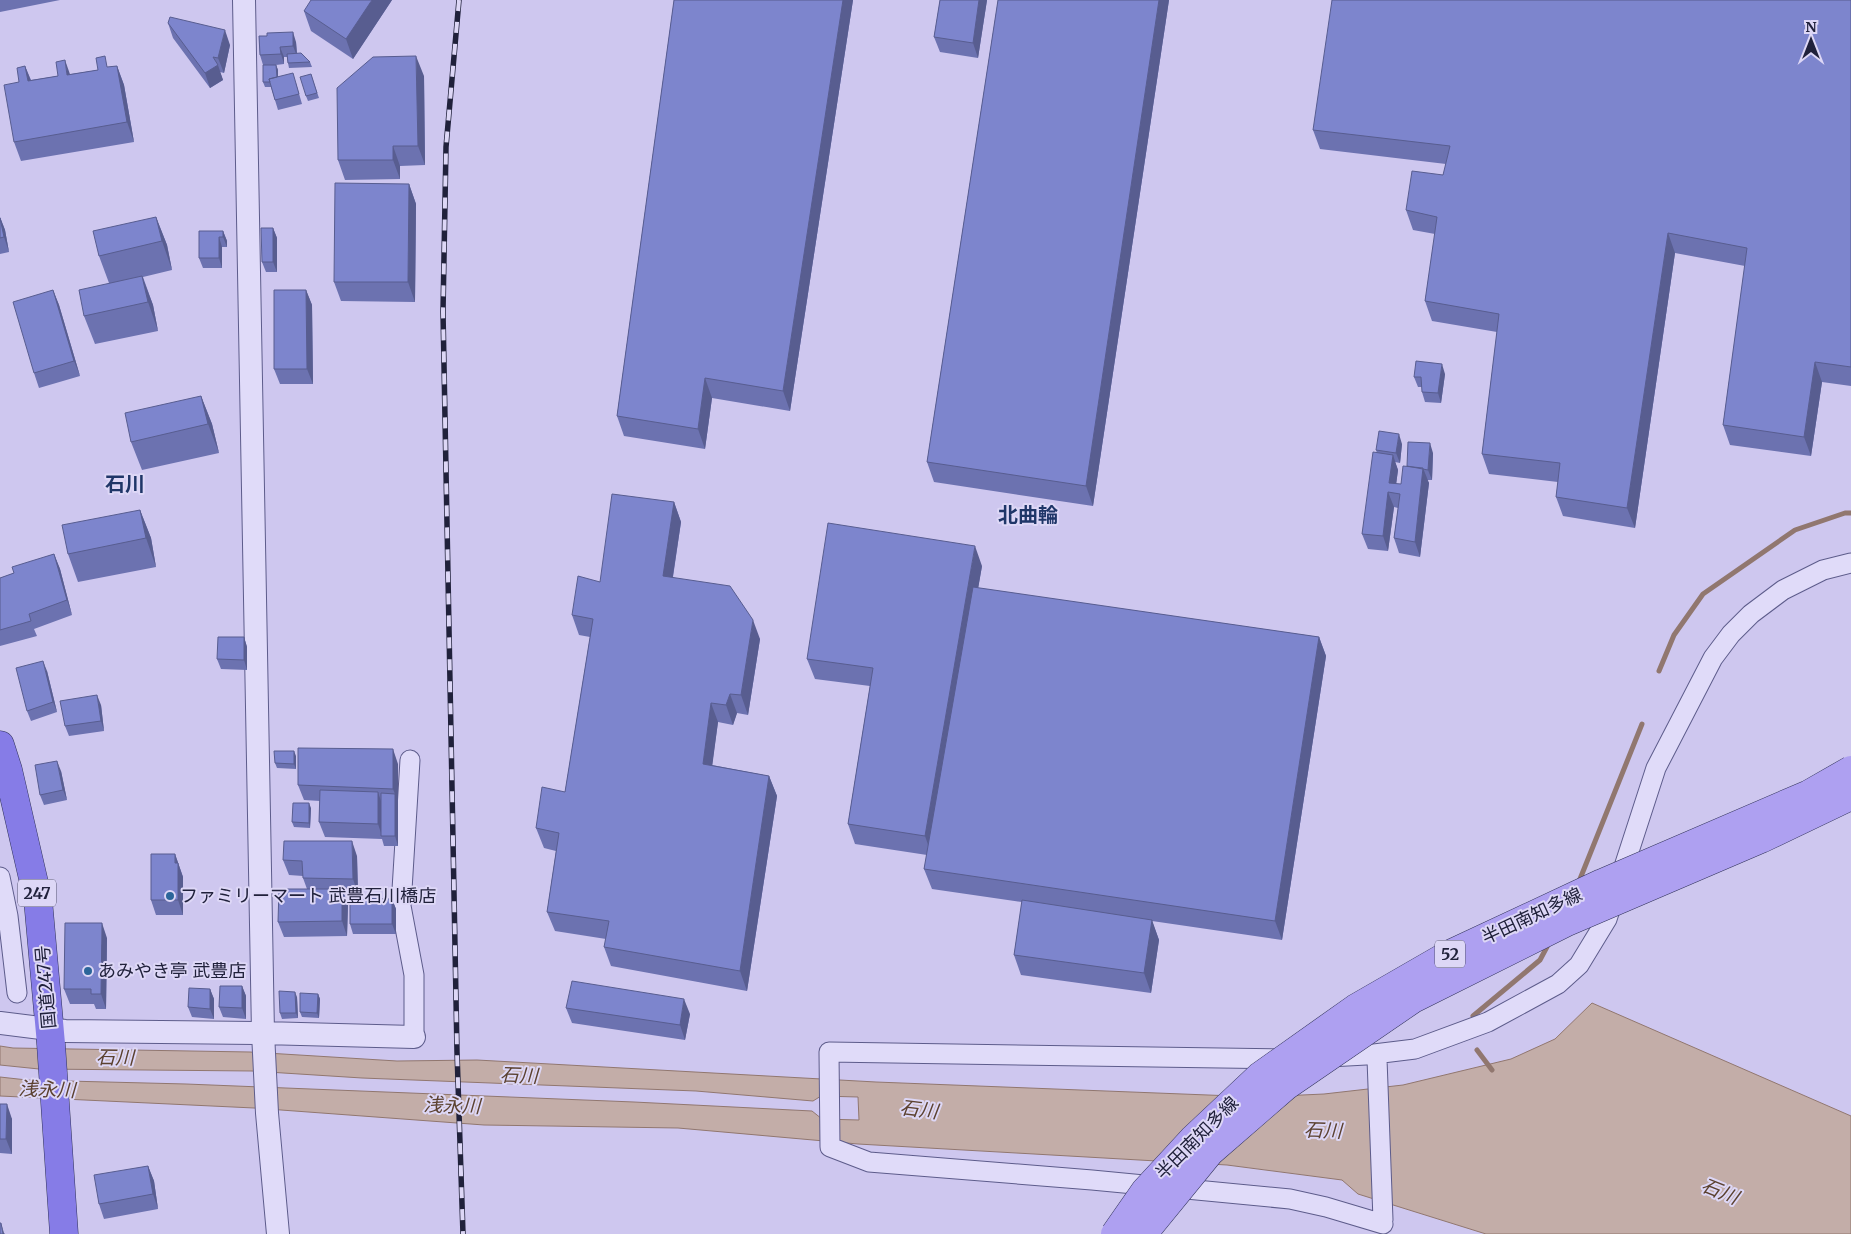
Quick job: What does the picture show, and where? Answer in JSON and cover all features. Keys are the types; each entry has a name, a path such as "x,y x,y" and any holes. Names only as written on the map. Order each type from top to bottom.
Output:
{"highway":[{"name":"国道247号","path":"0,745 8,770 38,900 64,1234"}],"main road":[{"name":"半田南知多線","path":"1115,1234 1146,1191 1193,1139 1260,1076 1356,1008 1448,954 1602,883 1809,794 1851,770"},
{"name":"半田南知多線","path":"1143,1234 1210,1152 1286,1086 1413,999 1565,923 1761,839 1851,796"}],"street":[{"path":"244,0 264,1039 267,1113 278,1234"},
{"path":"1378,1059 1383,1222 1290,1199 1092,1180 869,1162 830,1147 829,1052 1270,1060 1366,1055 1415,1049 1488,1022 1558,984 1579,965 1607,920 1656,768 1713,658 1730,634 1755,610 1782,590 1823,570 1851,563"},
{"path":"0,1022 50,1036 65,1031 264,1039 414,1037 414,975 401,906 410,760"},
{"path":"0,877 8,916 17,993"}],"water":[{"name":"浅永川","path":"1592,1003 1851,1116 1851,1234 1486,1234 1358,1194 1342,1180 1227,1165 858,1144 678,1128 484,1125 254,1108 0,1096 0,1077 27,1080 186,1084 634,1102 812,1111 822,1119 859,1120 858,1097 821,1096 813,1101 696,1091 362,1078 252,1071 39,1069 0,1065 0,1046 13,1048 250,1052 397,1061 477,1060 876,1082 1259,1097 1324,1094 1403,1085 1511,1059 1555,1039"}],"building":[{"path":"311,0 372,0 346,39 304,11"},
{"path":"674,0 843,0 783,391 705,378 698,429 617,416"},
{"path":"940,0 979,0 973,43 934,37"},
{"path":"998,0 1159,0 1086,486 927,462"},
{"path":"1332,0 1851,0 1851,367 1815,362 1804,437 1723,425 1747,248 1668,233 1627,508 1556,497 1560,463 1482,454 1499,314 1425,301 1437,217 1406,210 1412,171 1443,175 1450,146 1313,130"},
{"path":"170,17 225,30 218,58 213,57 218,65 205,73 168,23"},
{"path":"293,32 293,46 280,47 281,54 260,55 259,36 267,36 267,33"},
{"path":"301,53 310,62 288,63 287,54"},
{"path":"105,56 107,67 117,66 127,122 14,142 4,85 19,82 17,68 25,66 28,81 58,76 56,62 65,60 67,75 98,70 96,58"},
{"path":"416,56 418,146 393,146 393,160 338,160 337,88 373,57"},
{"path":"263,65 276,65 277,77 269,79 270,82 263,82"},
{"path":"293,73 299,94 275,100 269,79"},
{"path":"311,74 317,93 306,96 300,77"},
{"path":"335,183 409,184 408,282 334,282"},
{"path":"156,217 162,241 99,256 93,231"},
{"path":"0,218 4,237 0,238"},
{"path":"261,228 273,228 273,262 262,262"},
{"path":"199,231 223,231 223,237 219,237 219,258 199,258"},
{"path":"142,276 148,302 84,316 79,290"},
{"path":"53,290 74,361 34,373 13,302"},
{"path":"274,290 306,290 307,369 274,369"},
{"path":"1416,361 1442,364 1438,393 1422,392 1421,377 1414,377"},
{"path":"201,396 208,424 131,442 125,413"},
{"path":"1379,431 1399,434 1396,453 1376,450"},
{"path":"1408,442 1430,443 1428,470 1407,466"},
{"path":"1373,452 1393,455 1389,483 1401,484 1403,466 1423,468 1415,542 1394,538 1400,494 1388,492 1383,536 1362,534"},
{"path":"612,494 674,502 663,576 730,586 753,620 741,695 730,694 726,705 711,703 703,764 769,776 740,971 604,947 609,921 547,912 559,833 536,828 542,787 565,792 593,619 572,615 578,576 600,582"},
{"path":"140,510 146,538 68,554 62,525"},
{"path":"828,523 975,546 925,836 848,824 873,668 807,659"},
{"path":"54,554 67,600 29,614 31,621 0,630 0,578 14,573 12,567"},
{"path":"973,587 1319,637 1275,921 924,869"},
{"path":"218,637 244,637 244,660 217,659"},
{"path":"43,661 53,702 27,711 16,668"},
{"path":"97,695 101,721 65,726 60,701"},
{"path":"298,748 393,749 393,789 298,785"},
{"path":"274,751 294,751 294,764 275,763"},
{"path":"57,761 63,790 40,795 35,765"},
{"path":"320,790 378,792 378,824 319,822"},
{"path":"381,793 395,794 395,836 381,836"},
{"path":"293,803 309,803 309,823 292,822"},
{"path":"284,841 352,841 353,879 303,878 302,861 283,860"},
{"path":"151,854 175,854 175,863 178,863 178,900 151,900"},
{"path":"279,889 342,889 342,921 278,922"},
{"path":"350,898 392,899 392,924 350,924"},
{"path":"1022,900 1152,920 1144,973 1014,955"},
{"name":"あみやき亭 武豊店","path":"65,923 102,923 101,994 91,994 91,989 64,989"},
{"path":"572,981 684,999 680,1025 566,1008"},
{"path":"220,986 242,986 242,1008 219,1007"},
{"path":"189,988 210,989 210,1009 188,1007"},
{"path":"279,991 295,992 296,1013 280,1013"},
{"path":"300,993 318,994 317,1013 300,1012"},
{"path":"0,1104 7,1104 6,1139 0,1139"},
{"path":"148,1166 153,1194 99,1204 94,1175"},
{"path":"1,1223 3,1234 0,1234"}],"waterway":[{"path":"1659,671 1674,635 1703,594 1795,530 1845,513 1851,513"},
{"path":"1578,884 1642,724"},
{"path":"1473,1016 1540,960 1549,943"},
{"path":"1477,1050 1492,1070"}],"railway":[{"path":"459,0 446,147 443,312 457,1052 463,1234"}],"place":[{"name":"ファミリーマート 武豊石川橋店","path":"170,896"},
{"name":"あみやき亭 武豊店","path":"88,971"}],"district":[{"name":"石川","path":"125,484"},
{"name":"北曲輪","path":"1028,515"}]}
